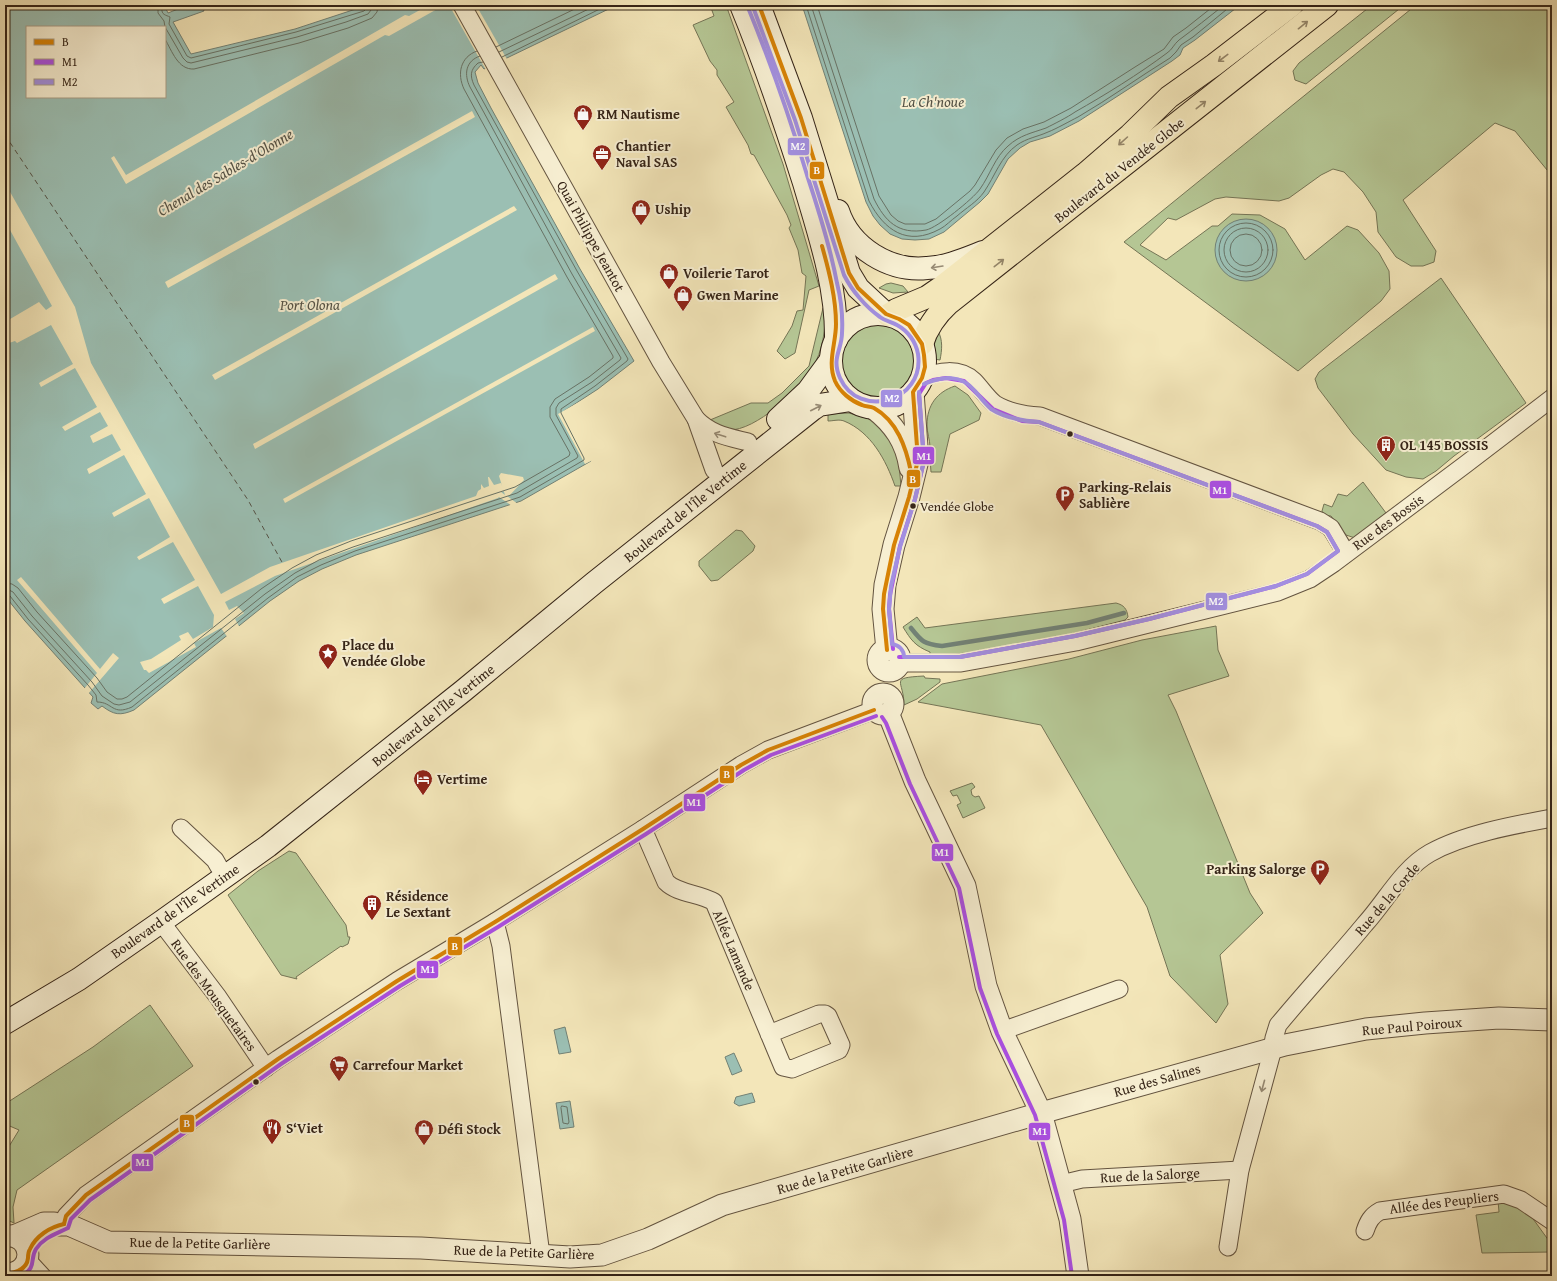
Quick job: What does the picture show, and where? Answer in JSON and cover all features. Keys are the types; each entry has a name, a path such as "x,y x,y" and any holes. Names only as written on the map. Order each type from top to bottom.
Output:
{"main road":[{"path":"742,5 785,124 822,247 832,287 835,309 836,340"},
{"path":"759,5 801,118 849,273 858,288 887,314 908,325 922,344 925,367 918,385 905,400 884,408 862,406 842,393 836,383 830,361 833,346 842,330 851,322 862,316 887,314"},
{"name":"Boulevard du Vendée Globe","path":"887,314 918,302 930,295 1085,174 1130,135 1169,97 1214,65 1292,5"},
{"name":"Boulevard du Vendée Globe","path":"922,344 925,334 934,318 949,303 1327,5"},
{"path":"819,174 830,186 840,215 849,231 864,248 884,261 906,268 927,268 953,264 987,251"},
{"name":"Boulevard de l'Île Vertime","path":"5,1008 70,971 220,867 268,830 748,442 785,414 808,391 830,361"},
{"name":"Boulevard de l'Île Vertime","path":"5,1023 79,979 268,846 463,691 600,578 813,409 819,405 851,400"}],"street":[{"name":"Quai Philippe Jeantot","path":"462,5 661,362 696,419 714,470"},
{"path":"1078,1276 1074,1236 1041,1113 1002,1031 986,986 965,886 915,781 891,720 882,706 891,661 883,609 885,585 894,546 916,471 918,454 914,413 918,385 931,374 946,372 966,375 996,404 1024,415 1040,416 1320,521 1331,528 1346,553"},
{"name":"Rue des Bossis","path":"891,661 961,663 1076,642 1150,625 1278,592 1310,579 1466,464 1552,398"},
{"path":"873,408 884,416 899,434 909,460 913,481"},
{"path":"696,419 716,434 748,442"},
{"path":"17,1269 41,1235 61,1225 66,1216 86,1195 266,1068 397,981 495,922 643,829 722,777 768,750 882,706"},
{"name":"Rue de la Corde","path":"1273,1048 1278,1025 1366,924 1399,881 1414,866 1430,854 1453,842 1517,825 1552,818"},
{"path":"181,828 215,860 220,867"},
{"name":"Allée Lamande","path":"643,829 666,882 670,886 677,889 706,897 714,902 769,1034"},
{"name":"Rue des Mousquetaires","path":"161,922 218,997 266,1068"},
{"path":"495,922 501,946 542,1255"},
{"path":"1002,1031 1119,989"},
{"name":"Rue Paul Poiroux","path":"1273,1048 1317,1037 1374,1028 1500,1018 1552,1020"},
{"path":"1228,1247 1240,1170 1273,1048"},
{"name":"Rue des Salines","path":"1041,1113 1273,1048"},
{"name":"Rue de la Petite Garlière","path":"10,1236 44,1223 54,1223 108,1242 329,1246 542,1255 602,1255 648,1239 722,1205 1041,1113"},
{"name":"Rue de la Salorge","path":"1061,1184 1082,1179 1240,1170"},
{"name":"Allée des Peupliers","path":"1365,1231 1369,1220 1374,1214 1380,1211 1504,1194 1521,1200 1552,1221"},
{"path":"10,1236 24,1242 17,1269"},
{"path":"17,1269 30,1263 42,1276"}],"green space":[{"path":"710,5 726,5 783,164 819,286 809,290 795,353 785,359 777,351 792,326 797,311 803,310 806,276 802,273 798,250 789,228 791,225 787,215 754,155 751,154 748,145 726,107 734,102 717,75 717,70 710,61 693,25 714,16"},
{"path":"1372,5 1404,5 1306,84 1295,80 1293,71 1299,63"},
{"path":"1416,5 1552,5 1552,176 1515,131 1495,123 1403,200 1436,251 1434,262 1423,266 1411,266 1396,257 1378,232 1376,212 1363,192 1344,172 1333,169 1321,175 1289,198 1279,201 1226,197 1215,199 1176,220 1168,218 1140,245 1166,260 1212,226 1218,226 1232,214 1260,215 1285,229 1305,260 1347,226 1358,230 1379,253 1389,271 1390,289 1381,301 1298,371 1124,242"},
{"path":"1441,278 1526,403 1436,471 1423,479 1406,477 1386,470 1353,434 1318,388 1315,379 1319,372"},
{"path":"891,283 903,286 908,292 893,293 879,288"},
{"path":"825,307 823,339 819,354 812,369 798,388 764,417 740,429 729,430 710,420 751,403 768,403 782,393 809,366 823,308"},
{"path":"871,325 885,325 892,327 904,335 912,347 914,361 912,375 904,387 892,395 885,397 871,397 864,395 852,387 844,375 842,368 842,354 844,347 852,335 864,327"},
{"path":"938,331 942,345 940,360 934,359 933,341"},
{"path":"955,386 968,395 981,413 979,420 950,434 941,472 931,472 927,418 934,400 943,392"},
{"path":"849,413 876,421 886,428 898,455 901,486 895,486 882,457 870,440 862,432 844,421 828,421 828,414"},
{"path":"1363,482 1386,513 1355,538 1346,535 1331,516 1323,515 1322,511 1324,504 1332,507 1338,494 1347,496"},
{"path":"736,530 742,531 755,546 753,551 718,580 711,581 699,566 699,561"},
{"path":"1116,603 1123,606 1126,610 1128,617 1125,620 1056,638 946,656 930,657 930,652 914,642 908,636 903,627 917,617 925,628"},
{"path":"1216,626 1218,650 1229,676 1168,695 1176,711 1250,893 1263,913 1220,955 1228,1004 1216,1023 1170,976 1147,907 1041,725 918,702 942,684 1069,659 1142,640"},
{"path":"924,676 925,678 940,679 940,682 917,699 904,705 900,682 902,679"},
{"path":"972,783 975,787 971,790 972,795 975,797 979,796 985,808 963,818 957,805 961,803 957,795 953,796 950,791"},
{"path":"289,851 296,853 346,925 348,937 350,937 348,944 342,947 341,946 296,977 297,979 281,975 228,895 258,871"},
{"path":"150,1005 193,1066 17,1190 13,1207 14,1223 5,1219 5,1153 19,1130 5,1124 5,1104 93,1047"},
{"path":"1498,1201 1515,1204 1531,1216 1552,1245 1552,1252 1482,1253 1476,1215 1499,1212"}],"water":[{"name":"Port Olona","path":"5,5 175,5 166,9 168,13 188,5 202,5 204,11 173,22 191,54 295,29 368,5 617,5 484,69 481,65 475,72 478,83 491,108 580,269 634,361 598,389 564,411 591,461 521,501 356,555 322,569 299,581 270,601 134,710 125,713 117,714 102,706 98,709 91,703 93,697 25,621 5,596"},
{"name":"La Ch'noue","path":"802,5 1240,5 1183,48 1180,55 1172,61 1079,121 1050,136 1030,142 1020,148 1008,159 988,194 980,202 944,232 929,239 915,240 902,239 890,234 873,216 866,202"},
{"path":"1246,219 1258,222 1268,228 1274,238 1277,250 1274,262 1268,272 1258,278 1246,281 1234,278 1224,272 1218,262 1215,250 1218,238 1224,228 1234,222"},
{"path":"565,1027 571,1052 559,1054 554,1030"},
{"path":"734,1053 742,1071 732,1075 725,1057"},
{"path":"752,1093 755,1102 739,1106 734,1103 736,1097"},
{"path":"570,1101 574,1127 560,1129 556,1103"}],"pier":[{"path":"429,5 437,5 439,8 389,36 385,35 126,184 111,158 114,156 126,175 405,15 409,16"},
{"path":"449,5 476,5 508,61 486,70"},
{"path":"472,111 475,117 168,288 165,282"},
{"path":"5,183 75,307 91,363 221,594 270,567 476,496 478,491 481,489 481,484 484,488 489,486 488,477 494,485 501,483 499,476 501,473 523,477 524,480 509,496 507,496 518,504 512,506 499,497 275,576 225,602 229,610 237,606 244,613 235,619 240,628 228,638 221,628 194,643 196,647 149,673 144,670 140,662 151,659 181,640 179,636 188,632 193,639 213,627 214,615 198,586 164,604 161,599 195,580 173,542 139,560 137,557 170,537 149,498 114,517 112,513 146,494 124,455 89,474 87,469 121,450 112,434 93,443 90,436 108,426 100,412 65,431 62,427 97,407 75,368 41,387 39,383 73,364 51,325 17,343 15,341 9,343 5,336 5,322 39,302 46,310 52,306 5,221"},
{"path":"514,206 517,210 215,380 212,375"},
{"path":"555,274 558,279 255,449 253,444"},
{"path":"593,327 595,331 285,503 283,499"},
{"path":"593,394 566,411 593,460 585,464 558,414"},
{"path":"21,577 100,669 113,653 119,658 88,694 84,689 97,673 17,580"}],"waterway":[{"path":"911,628 924,642 942,646 1087,623 1124,613"}],"ferry route":[{"path":"5,135 248,500 283,564"}],"transit line":[{"name":"M2","path":"747,5 787,111 820,215 831,256 840,295 842,314 842,339 837,359 840,378 849,391 861,399 875,402 889,400 901,394 911,384 917,371 917,350 913,341 905,330 882,318 865,304 855,293 844,275 795,120 753,7"},
{"name":"B","path":"759,5 801,118 849,273 858,288 886,314 909,325 922,344 925,367 922,378 913,392 918,460 909,497 894,545 884,594 883,609 887,650"},
{"name":"B","path":"822,246 830,275 835,304 836,331 832,360 835,381 840,389 850,399 864,406 874,408 889,420 903,444 911,472"},
{"name":"M1","path":"893,649 889,609 890,595 900,546 915,499 924,461 919,394 926,383 933,380 946,378 964,381 993,409 1022,421 1039,422 1317,526 1327,532 1338,551 1307,574 1276,586 1149,619 1075,636 960,657 899,657"},
{"name":"M2","path":"919,392 924,461 915,499 900,547 891,586 889,609 892,644 901,648 904,657 960,657 1075,636 1149,619 1276,586 1307,574 1338,551 1327,532 1317,526 1039,422 1027,421 1002,415 991,409 970,385 958,379 938,379 924,384"},
{"name":"B","path":"64,1224 66,1216 86,1195 278,1059 397,981 495,922 643,829 741,765 768,750 874,710"},
{"name":"M1","path":"21,1276 30,1270 34,1253 39,1245 50,1236 68,1228 71,1219 90,1200 281,1064 400,986 498,927 646,834 744,770 771,755 876,716"},
{"name":"M1","path":"882,717 886,723 910,784 959,888 980,988 997,1034 1035,1115 1064,1220 1072,1276"},
{"name":"B","path":"5,1274 13,1273 23,1268 27,1262 29,1251 36,1240 54,1227 64,1224"}],"place":[{"name":"RM Nautisme","path":"583,131"},
{"name":"Chantier Naval SAS","path":"602,171"},
{"name":"Uship","path":"641,226"},
{"name":"Voilerie Tarot","path":"669,290"},
{"name":"Gwen Marine","path":"683,312"},
{"name":"OL 145 BOSSIS","path":"1386,462"},
{"name":"Vendée Globe","path":"913,506"},
{"name":"Parking-Relais Sablière","path":"1065,512"},
{"name":"Place du Vendée Globe","path":"328,670"},
{"name":"Vertime","path":"423,796"},
{"name":"Parking Salorge","path":"1320,886"},
{"name":"Résidence Le Sextant","path":"372,921"},
{"name":"Carrefour Market","path":"339,1082"},
{"name":"S‘Viet","path":"272,1145"},
{"name":"Défi Stock","path":"424,1146"}],"water label":[{"name":"Chenal des Sables-d'Olonne","path":"225,172"}]}
